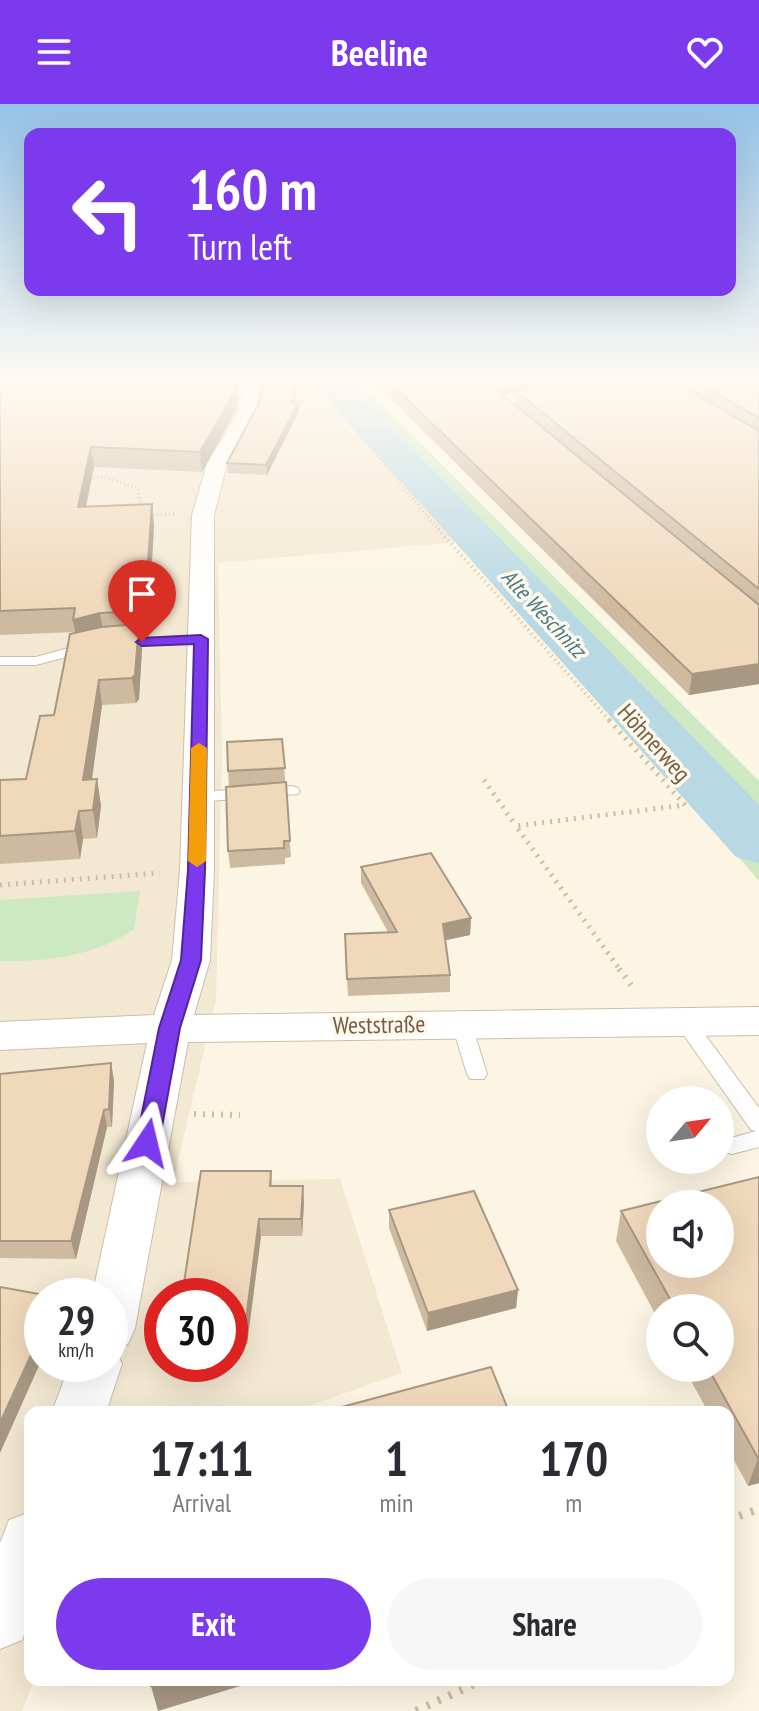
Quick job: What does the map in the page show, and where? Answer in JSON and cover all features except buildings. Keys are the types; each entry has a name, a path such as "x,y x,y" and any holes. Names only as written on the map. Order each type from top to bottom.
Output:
{"street":[{"path":"120,1278 170,1028 191,960 197,870 204,513 221,457"},
{"name":"Weststraße","path":"0,1036 170,1028 759,1021"},
{"path":"81,1406 90,1382"},
{"path":"0,1618 24,1556"}],"lane":[{"path":"0,661 36,661 104,644 201,639"},
{"path":"198,797 292,791"},
{"path":"672,1023 759,1124"},
{"path":"462,1025 477,1074"},
{"path":"734,1145 759,1139"}],"path":[{"name":"Höhnerweg","path":"378,457 453,546 685,805 516,826"},
{"path":"80,478 105,477 138,488 142,515"},
{"path":"131,516 204,513"},
{"path":"484,780 516,826 672,1023"},
{"path":"0,885 197,870"},
{"path":"734,1518 759,1509"},
{"path":"416,1711 470,1686"}],"shaded area":[{"path":"0,457 385,457 458,542 218,563 222,755 216,1000 173,1182 340,1179 402,1373 308,1406 24,1406 24,1686 32,1686 22,1711 0,1711"}],"green space":[{"path":"385,457 434,457 759,781 759,881 552,640 458,542"},
{"path":"140,891 134,929 104,946 70,956 0,961 0,900"}],"waterway":[{"name":"Alte Weschnitz","path":"399,457 759,843"}],"slow traffic":[{"path":"197,861 199,748"}],"route":[{"path":"142,642 201,639 197,870 191,960 170,1028 147,1143"}]}
